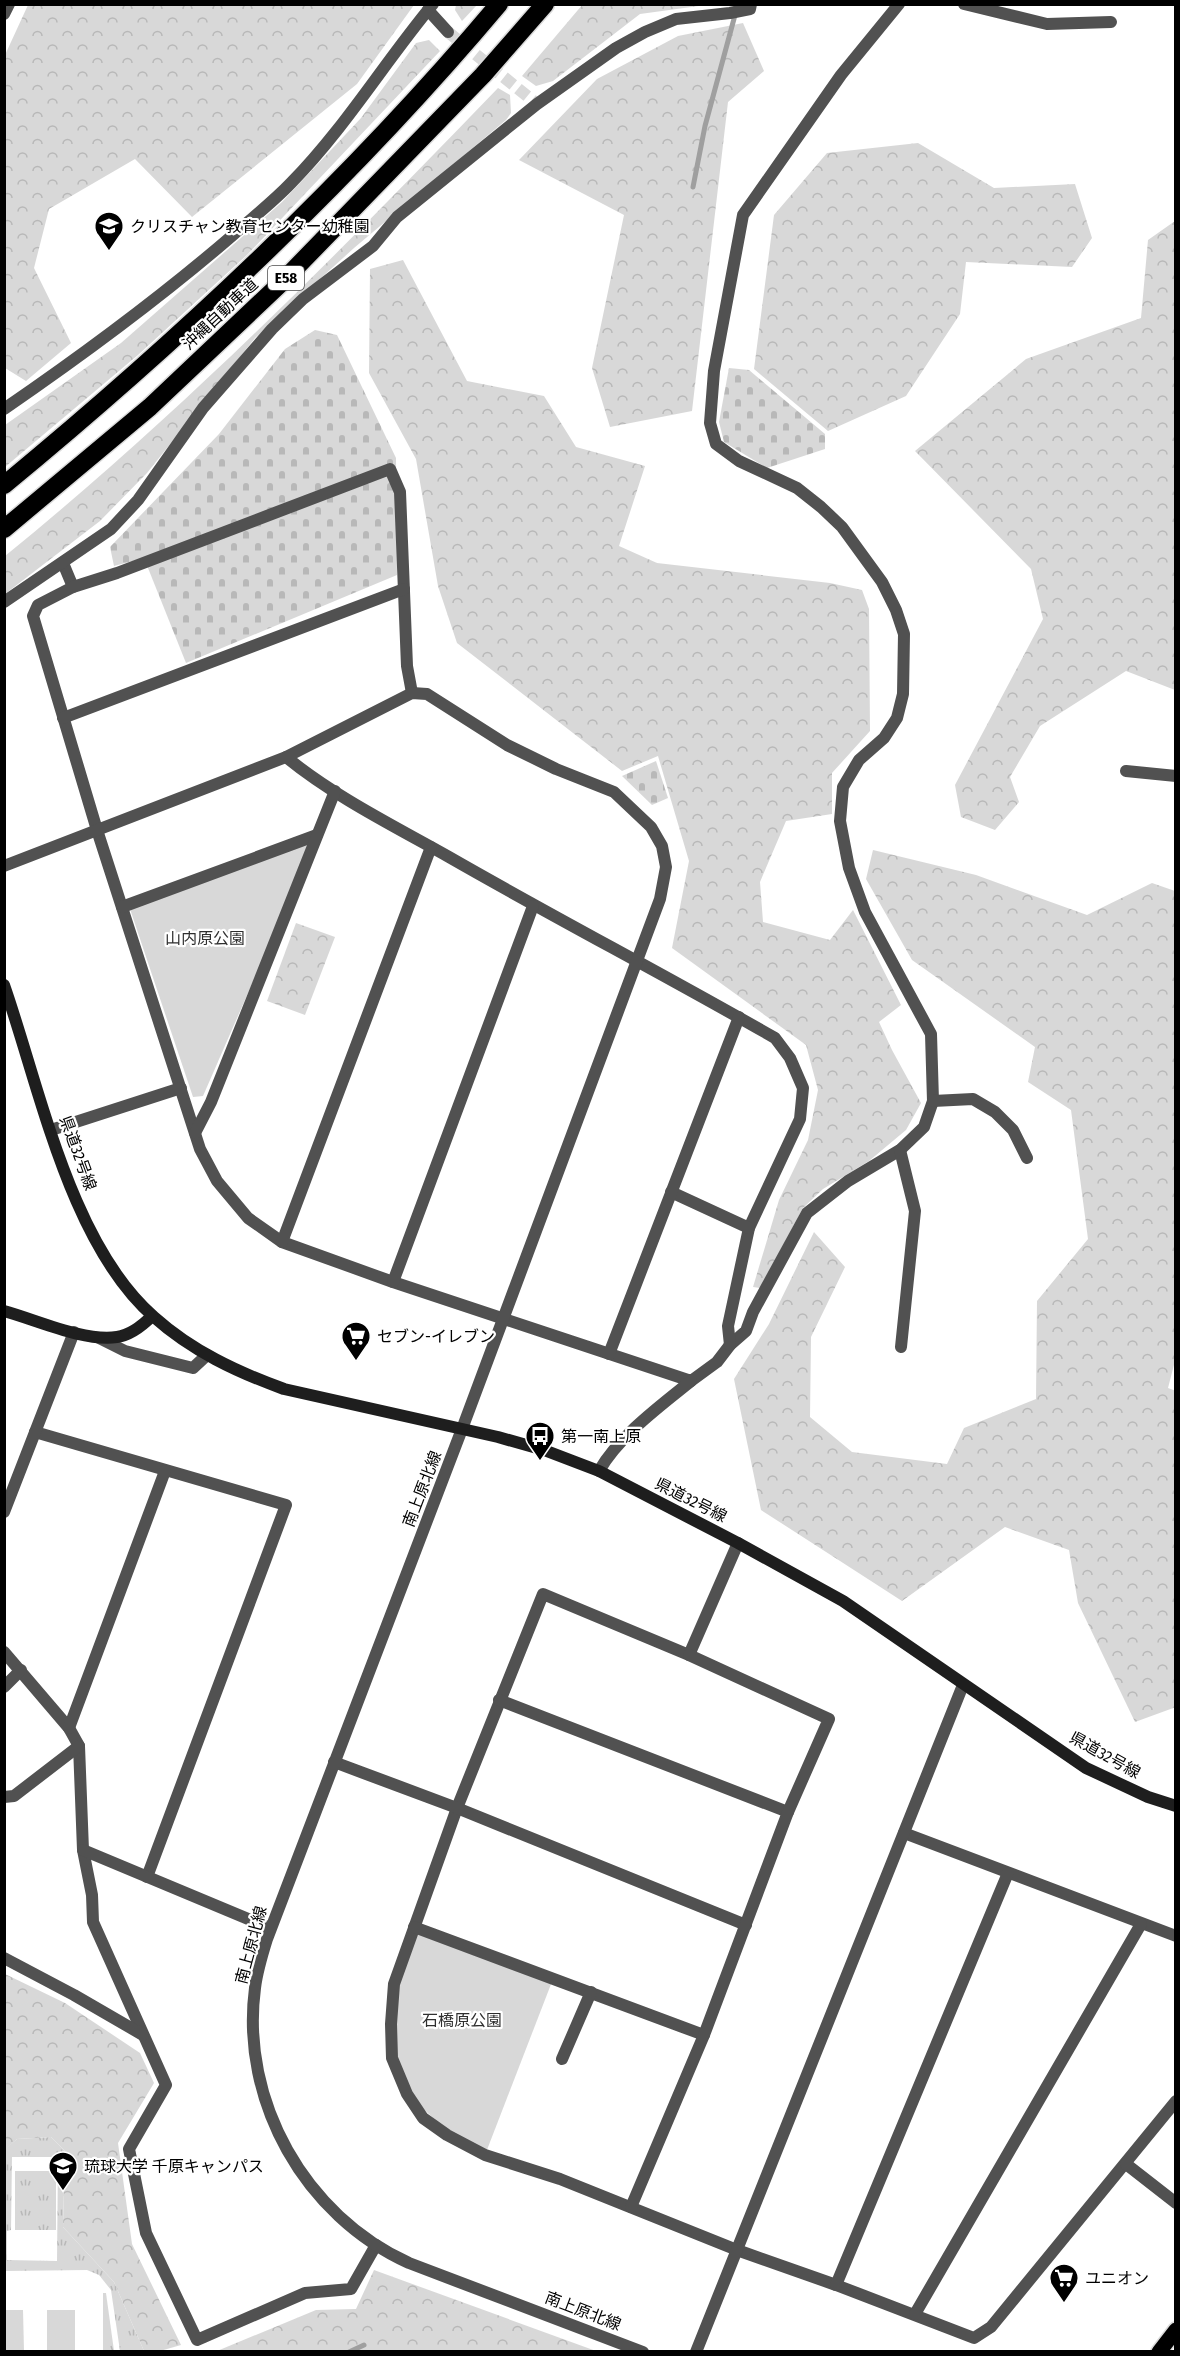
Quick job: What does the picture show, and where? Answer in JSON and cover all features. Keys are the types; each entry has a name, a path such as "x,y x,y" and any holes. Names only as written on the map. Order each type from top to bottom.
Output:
{"highway":[{"name":"沖縄自動車道","path":"4,485 127,381 241,275 367,152 449,63 499,4"},
{"name":"沖縄自動車道","path":"4,529 150,407 279,285 483,75 545,4"}],"main road":[{"name":"県道32号線","path":"4,985 74,1195 100,1249 117,1275 152,1316 207,1355 252,1377 284,1389 544,1450 599,1472 738,1543 843,1601 1086,1768 1148,1797 1176,1806"},
{"path":"4,1311 99,1338 119,1337 130,1333 152,1316"},
{"path":"1159,2352 1176,2330"}],"street":[{"path":"4,14 9,4"},
{"path":"599,1472 608,1456 658,1408 717,1362 730,1345 746,1331 753,1312 807,1213 848,1180 900,1150 924,1127 933,1101 931,1034 865,912 849,868 840,820 843,787 859,760 884,738 897,718 903,694 904,634 896,610 882,582 842,526 797,488 739,461 716,444 710,423 714,371 742,215 841,75 899,4"},
{"path":"964,4 1047,24 1111,22"},
{"path":"4,410 140,312 290,184 346,121 400,44 431,7 448,32"},
{"path":"4,602 111,529 138,500 203,408 272,329 303,299 373,246 397,217 537,104 616,48 676,19 730,14 750,7"},
{"path":"4,866 97,830 286,757 412,693 407,666 400,492 390,469 117,573 73,587 38,604 33,616 97,830 200,1149 217,1181 248,1218 282,1242 393,1282 691,1381"},
{"path":"63,563 73,587"},
{"path":"63,718 404,590"},
{"name":"南上原北線","path":"412,693 426,694 507,745 556,769 614,792 651,827 662,846 666,867 660,899 504,1318 270,1928 259,1969 253,2008 255,2057 265,2102 281,2140 309,2184 340,2218 376,2246 409,2263 643,2352"},
{"path":"286,757 335,791 533,906 637,959 775,1038 790,1058 803,1088 800,1119 749,1228 728,1326 730,1345"},
{"path":"1126,771 1176,776"},
{"path":"195,1133 211,1102 335,791"},
{"path":"122,907 317,835"},
{"path":"282,1242 431,847"},
{"path":"393,1282 533,906"},
{"path":"609,1354 739,1017"},
{"path":"51,1130 180,1088"},
{"path":"933,1101 973,1099 995,1112 1013,1130 1027,1158"},
{"path":"900,1150 915,1211 900,1347"},
{"path":"671,1192 749,1228"},
{"path":"4,1512 74,1332"},
{"path":"99,1338 125,1351 193,1368 207,1355"},
{"path":"35,1432 286,1505 147,1878"},
{"path":"69,1728 165,1471"},
{"path":"689,1655 738,1543"},
{"path":"631,2207 704,2035 788,1812 829,1719 689,1655 543,1594 457,1808 394,1984 392,2058 407,2094 423,2118 447,2135 485,2155 560,2179 737,2250 915,2314 974,2338 991,2327 1176,2101"},
{"path":"4,1652 69,1728 79,1746 83,1850 92,1895 93,1922 166,2085 129,2149 146,2233 197,2340 305,2293 351,2289 376,2246"},
{"path":"4,1687 21,1670"},
{"path":"696,2352 963,1685"},
{"path":"499,1700 788,1812"},
{"path":"4,1797 14,1796 79,1746"},
{"path":"334,1762 457,1808 746,1925"},
{"path":"904,1833 1176,1936"},
{"path":"83,1850 270,1928"},
{"path":"836,2285 1008,1873"},
{"path":"915,2314 1141,1924"},
{"path":"414,1927 704,2035"},
{"path":"4,1958 143,2035"},
{"path":"562,2059 591,1992"},
{"path":"1126,2164 1176,2203"}],"green space":[{"path":"28,4 414,5 357,84 192,217 135,159 49,209 34,268 71,343 26,381 5,368 5,55"},
{"path":"456,4 477,5 462,21 455,10"},
{"path":"583,4 706,5 640,14 553,81 536,86 522,76"},
{"path":"743,23 764,71 728,102 692,411 610,427 592,368 624,215 519,160 597,79 678,36"},
{"path":"429,40 440,51 248,254 138,355 5,467 5,425 121,343 282,202 361,118 416,43"},
{"path":"498,88 510,95 511,113 506,120 354,248 255,338 147,473 100,521 5,594 5,556 70,502 259,330"},
{"path":"918,143 994,188 1075,184 1092,238 1072,267 966,262 960,314 906,396 828,431 754,369 774,215 827,153"},
{"path":"1175,221 1175,690 1126,671 1040,726 1010,777 1019,802 995,830 961,817 955,785 1043,619 1031,569 915,451 1026,359 1141,318 1148,240"},
{"path":"403,260 467,381 544,396 576,447 645,466 619,546 657,563 830,583 862,590 869,609 870,731 832,773 832,814 786,821 760,882 763,922 830,940 853,910 901,1005 879,1022 921,1103 906,1130 869,1161 823,1189 803,1208 760,1288 753,1287 779,1200 808,1140 818,1090 806,1045 672,948 689,861 658,756 622,771 457,643 438,586 416,459 369,373 370,269"},
{"path":"315,330 337,335 396,458 397,575 186,663 144,558 114,566 110,547 219,434 285,349"},
{"path":"729,368 749,370 825,434 825,449 767,468 724,442 719,422"},
{"path":"656,761 668,798 652,805 622,776"},
{"name":"山内原公園","path":"317,835 203,1096 193,1097 128,903"},
{"path":"873,850 976,875 1087,915 1152,883 1175,891 1176,1357 1168,1388 1176,1391 1176,1707 1135,1722 1078,1603 1069,1550 1005,1527 902,1601 761,1510 734,1379 769,1324 814,1232 845,1267 811,1337 810,1417 852,1452 947,1464 964,1428 1036,1399 1037,1301 1088,1239 1071,1110 1028,1082 1035,1047 912,960 866,879"},
{"path":"296,923 335,937 305,1015 267,1001"},
{"name":"石橋原公園","path":"414,1927 553,1979 485,2155 443,2127 407,2094 392,2058 394,1984"},
{"path":"5,1974 65,2003 140,2053 154,2083 118,2143 132,2244 181,2345 160,2351 144,2351 114,2282 63,2227 65,2151 51,2137 17,2139 5,2150"},
{"path":"51,2137 65,2151 63,2227 114,2282 144,2351 120,2351 111,2290 99,2275 87,2270 5,2271 4,2150 17,2139","holes":["12,2157 58,2157 57,2261 7,2260 7,2231 11,2230"]},
{"path":"15,2171 56,2171 56,2230 15,2230"},
{"path":"374,2270 596,2351 217,2351 316,2310 356,2309"},
{"path":"103,2293 106,2293 114,2351 103,2351"},
{"path":"5,2310 23,2310 24,2351 5,2351"},
{"path":"47,2310 75,2310 75,2351 47,2351"}],"waterway":[{"path":"693,187 705,126 738,4"},
{"path":"349,2352 364,2345"}],"tunnel":[{"path":"448,32 537,104"}],"place":[{"name":"クリスチャン教育センター幼稚園","path":"109,252"},
{"name":"セブン-イレブン","path":"356,1362"},
{"name":"第一南上原","path":"540,1462"},
{"name":"琉球大学 千原キャンパス","path":"63,2192"},
{"name":"ユニオン","path":"1064,2304"}]}
